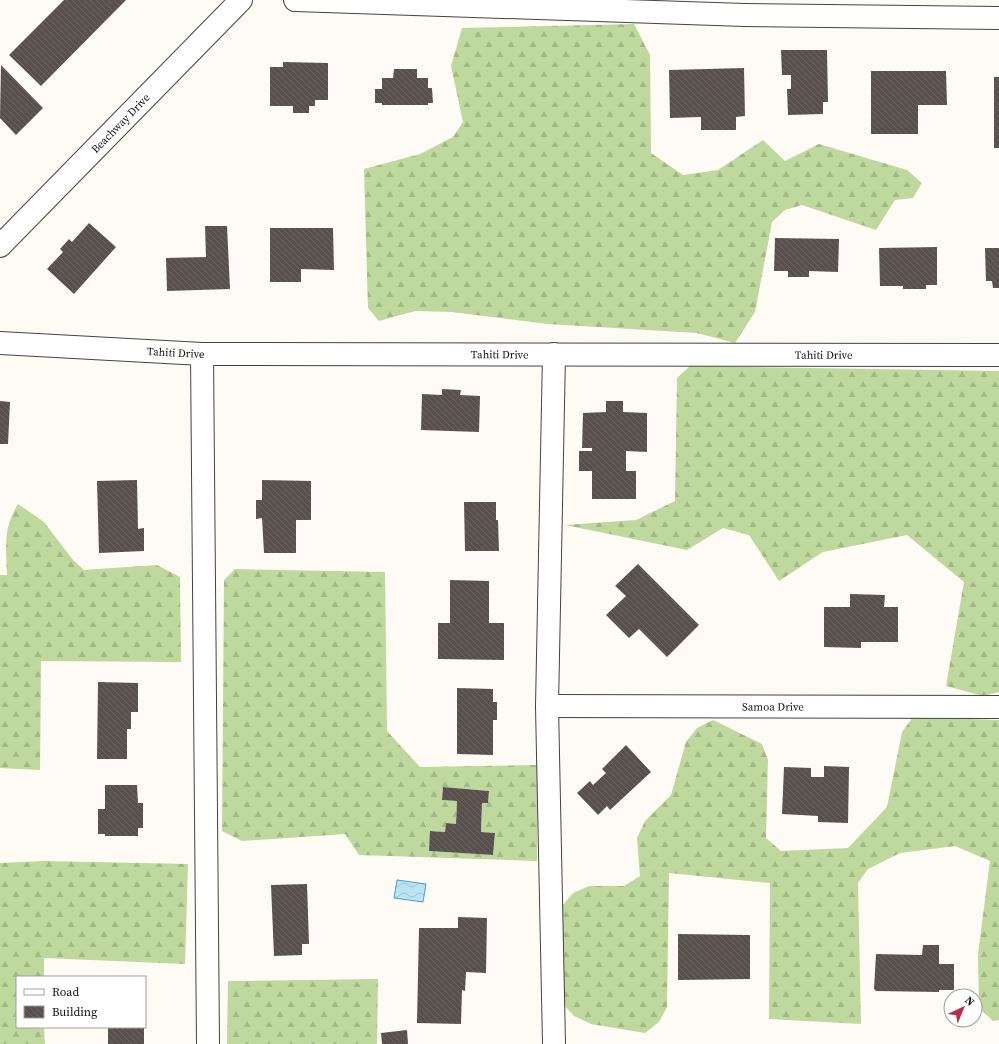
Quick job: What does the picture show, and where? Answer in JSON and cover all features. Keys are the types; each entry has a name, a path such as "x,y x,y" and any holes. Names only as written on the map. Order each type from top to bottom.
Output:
{"street":[{"name":"Beachway Drive","path":"0,246 241,0"},
{"path":"296,0 750,8 999,18"},
{"name":"Tahiti Drive","path":"0,343 202,354 999,355"},
{"path":"202,354 208,1044"},
{"path":"554,354 547,706 554,1044"},
{"name":"Samoa Drive","path":"547,706 999,707"}],"green space":[{"path":"634,24 650,55 651,153 683,175 718,170 763,140 785,161 819,144 907,170 922,183 913,198 895,200 876,230 802,205 785,210 772,222 755,312 735,343 697,333 548,324 452,312 415,311 379,321 368,308 364,169 420,154 453,137 463,122 451,66 462,28"},
{"path":"690,366 999,371 999,692 983,696 946,686 964,582 907,535 823,552 779,581 749,535 723,528 687,550 565,525 636,520 675,501 677,378"},
{"path":"18,504 44,522 73,560 84,570 157,565 180,577 181,662 41,661 40,770 0,768 0,575 7,575 6,538 10,521"},
{"path":"235,569 385,572 387,731 420,767 538,765 537,861 359,855 345,834 242,841 222,831 224,580","holes":["443,787 489,791 488,803 482,803 481,832 495,833 493,855 429,851 431,831 445,832 446,823 456,824 457,801 442,800"]},
{"path":"913,717 999,720 999,1020 993,1021 983,1012 983,988 979,988 978,954 990,861 955,846 900,853 868,869 858,883 861,1024 769,1019 770,883 669,873 667,1007 659,1022 645,1033 591,1024 574,1016 562,1003 562,906 573,893 589,886 624,886 640,876 637,838 645,821 671,795 686,742 697,728 713,720 762,744 768,760 766,838 781,851 848,848 887,807 902,732"},
{"path":"43,861 188,864 185,964 44,958 44,976 16,976 16,1028 44,1028 45,1044 0,1044 0,863"},
{"path":"378,979 377,1044 227,1044 228,981"}],"water":[{"path":"397,880 426,884 423,902 394,898"}],"building":[{"path":"64,0 126,0 41,86 9,55"},
{"path":"781,50 827,50 828,102 823,102 823,114 788,115 787,89 791,89 791,75 782,75"},
{"path":"283,62 328,63 328,100 315,100 315,106 309,106 309,113 293,113 293,106 270,106 270,67 283,67"},
{"path":"1,65 43,108 16,135 0,118"},
{"path":"744,68 745,116 736,117 736,130 701,130 701,117 670,118 669,70"},
{"path":"394,69 417,69 417,78 428,78 428,88 432,88 433,103 428,103 428,105 382,105 382,103 375,103 375,89 382,89 382,78 393,78"},
{"path":"871,71 946,71 947,105 918,105 918,134 871,134"},
{"path":"994,77 999,77 999,148 994,148"},
{"path":"89,223 116,247 74,294 47,269 63,252 60,249 69,239 72,242"},
{"path":"205,226 227,226 230,289 167,291 166,258 206,257"},
{"path":"270,228 333,228 334,270 301,269 301,282 270,282"},
{"path":"775,238 839,239 838,272 809,271 809,277 788,277 788,271 774,271"},
{"path":"937,247 937,285 926,285 926,289 903,289 903,286 880,286 879,248"},
{"path":"985,248 999,248 999,288 993,288 992,281 986,281"},
{"path":"442,389 461,390 460,395 480,396 479,432 421,430 422,394 442,395"},
{"path":"0,401 10,402 8,444 0,444"},
{"path":"606,401 623,401 623,412 647,413 647,452 626,451 626,471 636,471 636,499 592,499 592,471 579,471 579,451 592,451 592,448 582,448 583,413 606,412"},
{"path":"137,480 138,529 144,528 144,551 99,553 97,481"},
{"path":"262,480 311,481 311,520 296,520 296,553 264,553 262,518 256,519 256,500 262,500"},
{"path":"464,502 496,502 499,551 465,551"},
{"path":"638,564 699,625 667,657 639,629 629,638 606,615 626,596 615,586"},
{"path":"450,580 489,581 489,623 504,623 504,660 438,659 438,623 450,623"},
{"path":"850,594 885,595 884,607 898,607 898,642 861,642 861,648 824,647 824,607 850,607"},
{"path":"98,682 138,683 138,712 131,712 131,729 127,729 127,759 97,759"},
{"path":"457,688 493,689 493,702 497,702 497,720 493,720 493,755 457,754"},
{"path":"626,745 651,772 610,810 607,806 598,815 577,793 590,781 593,785 606,773 602,769"},
{"path":"824,766 849,767 848,823 818,822 818,816 782,814 784,767 811,768 811,777 824,777"},
{"path":"105,785 137,785 138,803 143,803 143,828 138,828 138,836 105,836 105,834 98,834 98,809 105,809"},
{"path":"443,787 489,791 488,803 482,803 481,832 495,833 493,855 429,851 430,831 445,832 446,823 456,824 457,801 442,800"},
{"path":"307,884 309,944 302,944 302,955 274,956 271,885"},
{"path":"458,917 487,918 486,973 466,972 465,991 462,990 461,1024 417,1023 419,928 458,928"},
{"path":"678,934 750,935 750,979 678,980"},
{"path":"923,945 939,945 939,964 954,964 954,988 943,988 943,990 939,990 939,992 876,991 874,989 876,954 922,955"},
{"path":"108,1028 144,1028 144,1044 108,1044"},
{"path":"407,1030 408,1044 382,1044 381,1033"}]}
